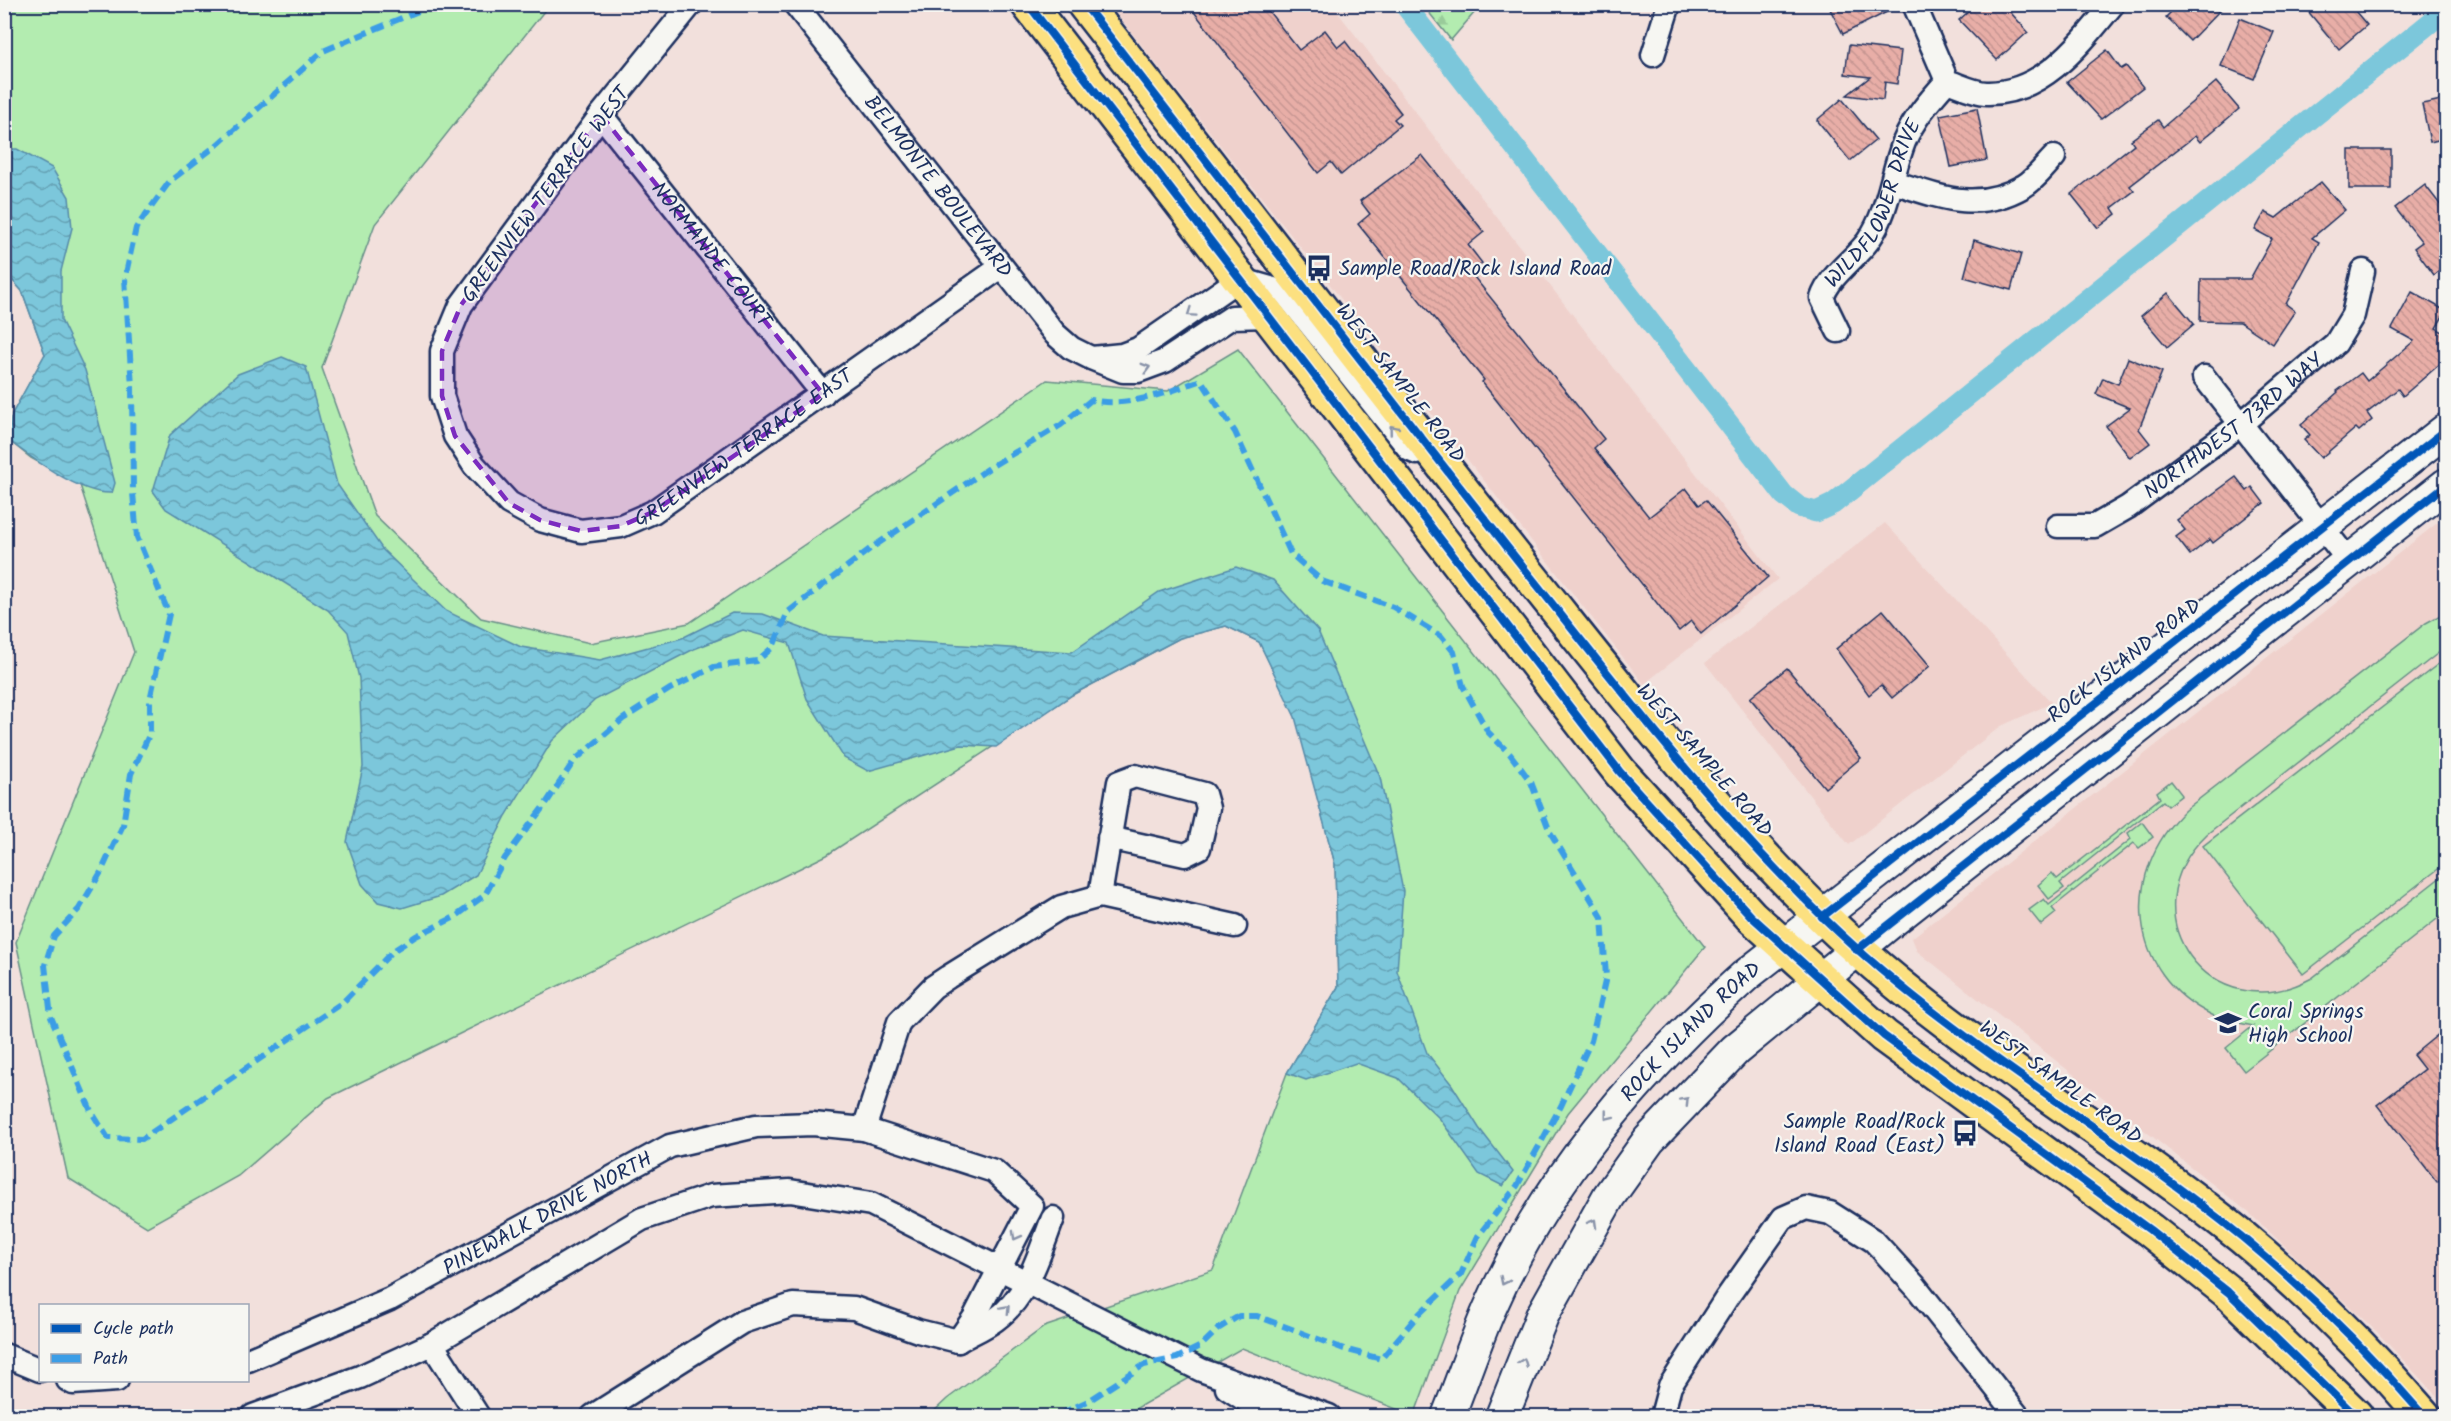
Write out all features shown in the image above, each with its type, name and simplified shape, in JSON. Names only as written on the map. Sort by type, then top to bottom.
[{"type":"main road","points":[[1028,4],[1620,772],[1751,916],[1884,1036],[2150,1230],[2228,1292],[2356,1416]]},
{"type":"main road","name":"WEST SAMPLE ROAD","points":[[1084,4],[1439,462],[1635,708],[1714,802],[1822,917],[1857,950],[1928,1006],[2241,1237],[2310,1297],[2424,1416]]},
{"type":"main road","points":[[1071,59],[1118,86],[1235,238],[1275,249]]},
{"type":"main road","name":"ROCK ISLAND ROAD","points":[[1448,1416],[1490,1309],[1516,1256],[1592,1136],[1660,1056],[1737,983],[2445,433]]},
{"type":"main road","name":"ROCK ISLAND ROAD","points":[[1502,1416],[1542,1316],[1609,1196],[1650,1140],[1735,1050],[1820,979],[2446,485]]},
{"type":"street","name":"GREENVIEW TERRACE WEST","points":[[474,465],[455,436],[442,396],[442,351],[460,306],[601,115],[691,4]]},
{"type":"street","name":"BELMONTE BOULEVARD","points":[[795,4],[1001,267],[1055,334],[1071,348],[1123,371],[1138,371],[1165,361],[1232,317],[1269,316]]},
{"type":"street","points":[[1653,55],[1669,4]]},
{"type":"street","points":[[1914,4],[1947,81],[1986,93],[2021,87],[2053,69],[2080,44],[2113,4]]},
{"type":"street","name":"WILDFLOWER DRIVE","points":[[1838,331],[1822,298],[1827,285],[1867,242],[1880,221],[1904,142],[1921,110],[1947,81]]},
{"type":"street","name":"NORMANDE COURT","points":[[601,115],[823,394]]},
{"type":"street","points":[[1893,182],[1956,202],[1994,199],[2025,186],[2054,157]]},
{"type":"street","name":"GREENVIEW TERRACE EAST","points":[[474,465],[509,503],[540,520],[581,531],[621,526],[653,512],[1001,267]]},
{"type":"street","name":"NORTHWEST 73RD WAY","points":[[2058,526],[2095,526],[2128,507],[2241,424],[2336,343],[2353,315],[2363,271]]},
{"type":"street","points":[[1091,358],[1122,355],[1138,349],[1239,279],[1284,292],[1410,450],[1439,462]]},
{"type":"street","points":[[2205,378],[2349,560]]},
{"type":"street","points":[[1100,896],[1109,838],[1119,782],[1134,776],[1204,794],[1208,808],[1198,849],[1185,855],[1109,838]]},
{"type":"street","points":[[864,1129],[899,1022],[933,987],[1061,907],[1100,896],[1234,926]]},
{"type":"street","name":"PINEWALK DRIVE NORTH","points":[[249,1360],[390,1299],[670,1146],[756,1126],[813,1124],[864,1129],[994,1171],[1032,1206],[974,1318],[958,1341]]},
{"type":"street","points":[[253,1416],[360,1377],[432,1344],[642,1219],[711,1196],[790,1191],[871,1203],[1201,1370],[1270,1416]]},
{"type":"street","points":[[1662,1416],[1670,1386],[1726,1299],[1783,1218],[1806,1208],[1830,1213],[1874,1240],[1916,1287],[2018,1416]]},
{"type":"street","points":[[593,1416],[742,1322],[793,1305],[854,1308],[918,1331],[958,1341],[997,1319],[1028,1281],[1053,1218]]},
{"type":"street","points":[[432,1344],[478,1416]]},
{"type":"street","points":[[4,1355],[39,1370]]},
{"type":"street","points":[[1201,1370],[1329,1416]]},
{"type":"street","points":[[71,1382],[88,1382]]},
{"type":"highlighted area","points":[[601,115],[823,394],[653,512],[621,526],[581,531],[540,520],[509,503],[455,436],[442,396],[442,351],[461,305]]},
{"type":"shaded area","points":[[1110,5],[1332,5],[1778,579],[1644,684]]},
{"type":"shaded area","name":"Coral Springs High School","points":[[2446,516],[2446,1406],[2377,1332],[2248,1212],[1917,951],[1912,938]]},
{"type":"shaded area","points":[[1885,523],[2052,703],[2001,726],[1849,845],[1705,663]]},
{"type":"green space","points":[[5,5],[549,5],[375,224],[322,368],[375,516],[481,618],[590,643],[689,623],[1047,380],[1168,391],[1238,349],[1705,947],[1568,1113],[1460,1291],[1414,1416],[1242,1348],[1123,1416],[929,1416],[947,1399],[1044,1327],[1213,1270],[1287,1073],[1338,987],[1335,864],[1296,717],[1259,642],[1226,626],[1180,638],[1072,695],[827,855],[328,1098],[238,1176],[147,1227],[68,1178],[16,942],[134,652],[80,485],[31,458],[8,440],[12,414],[45,354],[22,291],[5,272]]},
{"type":"green space","points":[[1423,5],[1481,5],[1451,40]]},
{"type":"green space","points":[[2446,612],[2446,647],[2207,834],[2183,865],[2174,898],[2177,929],[2190,956],[2212,977],[2241,990],[2275,991],[2312,978],[2446,873],[2446,912],[2244,1071],[2226,1048],[2253,1026],[2212,1015],[2184,997],[2163,975],[2149,949],[2142,921],[2143,892],[2150,863],[2164,835],[2185,810],[2426,623]]},
{"type":"green space","points":[[2446,658],[2446,863],[2303,974],[2203,846]]},
{"type":"green space","points":[[2171,781],[2182,795],[2168,806],[2163,801],[2060,883],[2064,888],[2049,899],[2038,885],[2052,873],[2057,879],[2160,798],[2157,792]]},
{"type":"green space","points":[[2142,822],[2153,837],[2139,848],[2134,843],[2052,908],[2056,913],[2041,925],[2029,910],[2044,899],[2049,905],[2131,839],[2128,833]]},
{"type":"water","points":[[5,149],[17,149],[52,168],[69,197],[72,228],[61,271],[61,320],[85,370],[115,483],[112,493],[100,492],[72,482],[44,466],[8,440],[12,414],[45,354],[22,291],[5,272]]},
{"type":"water","points":[[282,357],[306,367],[337,484],[383,550],[446,611],[521,647],[600,660],[682,638],[732,613],[763,614],[823,636],[1072,652],[1159,592],[1236,567],[1273,580],[1318,631],[1380,777],[1403,891],[1397,971],[1427,1053],[1513,1172],[1503,1186],[1479,1174],[1440,1119],[1398,1078],[1356,1063],[1306,1080],[1287,1073],[1338,987],[1335,864],[1295,717],[1259,642],[1226,626],[1180,638],[1072,695],[996,747],[961,745],[868,771],[844,758],[807,699],[789,643],[743,630],[694,649],[595,700],[552,741],[506,816],[476,875],[441,896],[402,908],[378,902],[362,884],[347,842],[363,767],[359,678],[348,632],[328,610],[166,509],[153,491],[170,435],[238,374]]},
{"type":"building","points":[[1188,4],[1263,4],[1299,50],[1325,30],[1338,47],[1345,41],[1401,113],[1394,119],[1400,125],[1341,175],[1331,162],[1318,173]]},
{"type":"building","points":[[1839,4],[1901,5],[1843,34],[1830,9]]},
{"type":"building","points":[[1977,4],[2003,4],[2028,32],[1997,60],[1959,20]]},
{"type":"building","points":[[2163,4],[2226,4],[2190,41],[2166,17],[2171,12]]},
{"type":"building","points":[[2302,4],[2349,4],[2367,25],[2339,49]]},
{"type":"building","points":[[2240,18],[2274,32],[2254,79],[2221,66]]},
{"type":"building","points":[[1849,45],[1901,51],[1897,84],[1885,82],[1883,100],[1847,95],[1870,77],[1845,74]]},
{"type":"building","points":[[2107,50],[2121,69],[2126,66],[2143,87],[2101,119],[2067,82]]},
{"type":"building","points":[[2216,82],[2239,109],[2200,142],[2195,136],[2130,186],[2134,191],[2112,208],[2116,214],[2098,228],[2071,194],[2134,144],[2131,140],[2158,120],[2163,127]]},
{"type":"building","points":[[1842,99],[1876,140],[1850,161],[1817,120]]},
{"type":"building","points":[[2446,99],[2446,138],[2430,142],[2422,104]]},
{"type":"building","points":[[1977,108],[1987,160],[1951,167],[1940,115]]},
{"type":"building","points":[[2349,150],[2391,150],[2391,189],[2349,189]]},
{"type":"building","points":[[1422,155],[1484,232],[1468,245],[1482,263],[1470,272],[1604,439],[1594,448],[1649,517],[1686,488],[1699,505],[1706,500],[1768,577],[1701,634],[1691,621],[1679,631],[1482,382],[1484,380],[1358,224],[1370,214],[1360,201]]},
{"type":"building","points":[[2321,182],[2345,210],[2312,238],[2319,242],[2286,304],[2295,311],[2273,344],[2240,322],[2200,321],[2201,279],[2250,279],[2272,239],[2255,230],[2265,212],[2276,218]]},
{"type":"building","points":[[2425,185],[2446,212],[2446,266],[2434,275],[2414,248],[2422,242],[2395,208]]},
{"type":"building","points":[[1974,240],[2021,254],[2011,290],[1964,277]]},
{"type":"building","points":[[2412,292],[2446,311],[2436,328],[2446,334],[2446,353],[2441,363],[2403,396],[2398,389],[2367,413],[2372,420],[2359,431],[2356,428],[2321,458],[2304,440],[2310,435],[2301,425],[2337,391],[2361,373],[2367,381],[2414,341],[2392,329]]},
{"type":"building","points":[[2168,293],[2194,324],[2167,347],[2141,316]]},
{"type":"building","points":[[2128,358],[2162,372],[2139,429],[2150,443],[2130,458],[2106,426],[2130,408],[2096,394],[2103,378],[2118,384]]},
{"type":"building","points":[[2236,477],[2247,491],[2252,487],[2264,503],[2213,543],[2210,539],[2190,555],[2176,537],[2185,530],[2177,520]]},
{"type":"building","points":[[1883,610],[1930,666],[1892,698],[1881,685],[1869,695],[1836,649]]},
{"type":"building","points":[[1787,668],[1861,758],[1825,788],[1750,698]]},
{"type":"building","points":[[2446,1028],[2446,1174],[2437,1182],[2377,1105],[2424,1069],[2413,1055]]},
{"type":"waterway","points":[[1404,4],[1784,495],[1799,507],[1816,512],[1833,504],[2446,10]]},
{"type":"marked path","points":[[435,4],[323,51],[217,145],[170,181],[136,228],[125,278],[132,387],[133,493],[137,537],[169,614],[150,700],[150,733],[131,774],[123,825],[101,872],[79,909],[54,936],[45,965],[51,1017],[91,1111],[108,1138],[142,1139],[343,1002],[393,951],[416,936],[455,917],[485,895],[505,858],[574,761],[623,719],[670,689],[714,667],[757,661],[773,647],[788,612],[870,549],[992,466],[1061,425],[1091,400],[1133,401],[1201,380],[1235,432],[1291,554],[1322,581],[1393,607],[1441,636],[1454,652],[1463,686],[1488,732],[1510,754],[1531,782],[1550,832],[1602,917],[1606,977],[1591,1041],[1561,1106],[1517,1186],[1478,1236],[1461,1274],[1417,1316],[1381,1359],[1344,1349],[1257,1316],[1239,1316],[1218,1329],[1201,1346],[1177,1358],[1144,1365],[1090,1400],[1056,1416]]},
{"type":"cycle path","points":[[1028,4],[1620,772],[1751,916],[1884,1036],[2150,1230],[2228,1292],[2356,1416]]},
{"type":"cycle path","points":[[1084,4],[1598,661],[1708,795],[1786,880],[1875,965],[1925,1006],[2191,1197],[2242,1237],[2337,1323],[2424,1416]]},
{"type":"cycle path","points":[[1822,917],[2446,430]]},
{"type":"cycle path","points":[[1857,950],[2446,485]]},
{"type":"place","name":"Sample Road/Rock Island Road","points":[[1319,268]]},
{"type":"place","name":"Coral Springs High School","points":[[2228,1023]]},
{"type":"place","name":"Sample Road/Rock Island Road (East)","points":[[1965,1133]]}]
